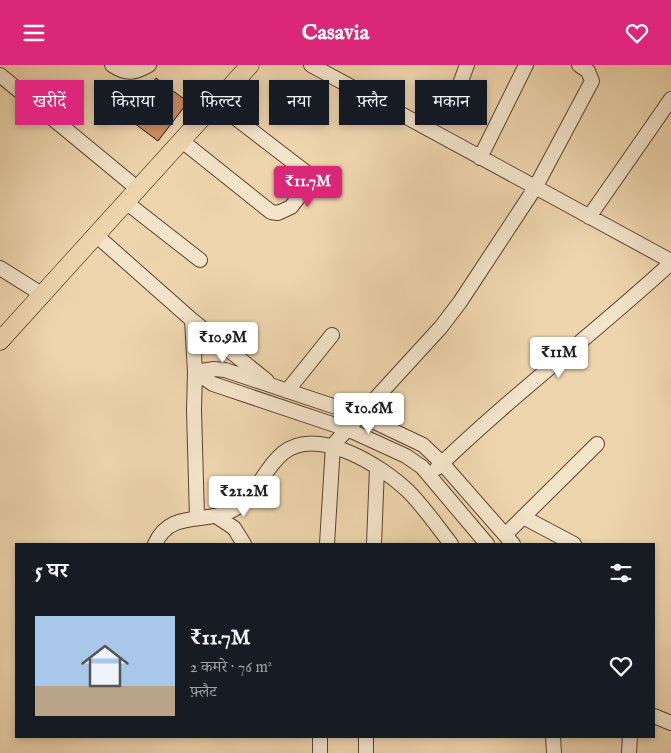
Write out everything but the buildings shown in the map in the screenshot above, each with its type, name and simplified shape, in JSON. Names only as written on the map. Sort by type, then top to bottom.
[{"type":"main road","points":[[237,80],[250,65]]},
{"type":"main road","points":[[0,341],[196,125]]},
{"type":"street","points":[[112,65],[122,71],[132,73],[149,65]]},
{"type":"street","points":[[311,65],[671,262],[605,323],[554,364],[429,476]]},
{"type":"street","points":[[461,80],[467,65]]},
{"type":"street","points":[[480,158],[526,65]]},
{"type":"street","points":[[326,543],[333,445],[441,327],[535,188],[592,81],[588,71],[579,65]]},
{"type":"street","points":[[0,75],[138,189]]},
{"type":"street","points":[[589,217],[671,99]]},
{"type":"street","points":[[182,141],[271,212],[278,213],[291,207],[308,185],[307,173],[245,125]]},
{"type":"street","points":[[127,203],[200,260]]},
{"type":"street","points":[[97,235],[192,320],[273,386]]},
{"type":"street","points":[[0,268],[43,295]]},
{"type":"street","points":[[192,320],[195,372],[194,410],[197,518]]},
{"type":"street","points":[[287,391],[332,335]]},
{"type":"street","points":[[195,372],[214,369],[225,370],[360,415],[423,445],[442,463],[509,539],[523,517],[597,444]]},
{"type":"street","points":[[195,372],[206,380],[228,389],[347,429],[406,456],[422,467],[486,543]]},
{"type":"street","points":[[155,543],[159,534],[167,526],[197,518],[216,516],[238,507],[281,454],[289,448],[309,443],[333,445],[377,468],[409,492],[450,543]]},
{"type":"street","points":[[374,543],[377,468]]},
{"type":"street","points":[[216,516],[234,528],[243,543]]},
{"type":"street","points":[[523,517],[572,543]]},
{"type":"street","points":[[655,716],[671,723]]},
{"type":"street","points":[[320,738],[320,753]]},
{"type":"street","points":[[366,738],[366,753]]},
{"type":"street","points":[[554,738],[554,753]]},
{"type":"street","points":[[629,753],[630,738]]}]
